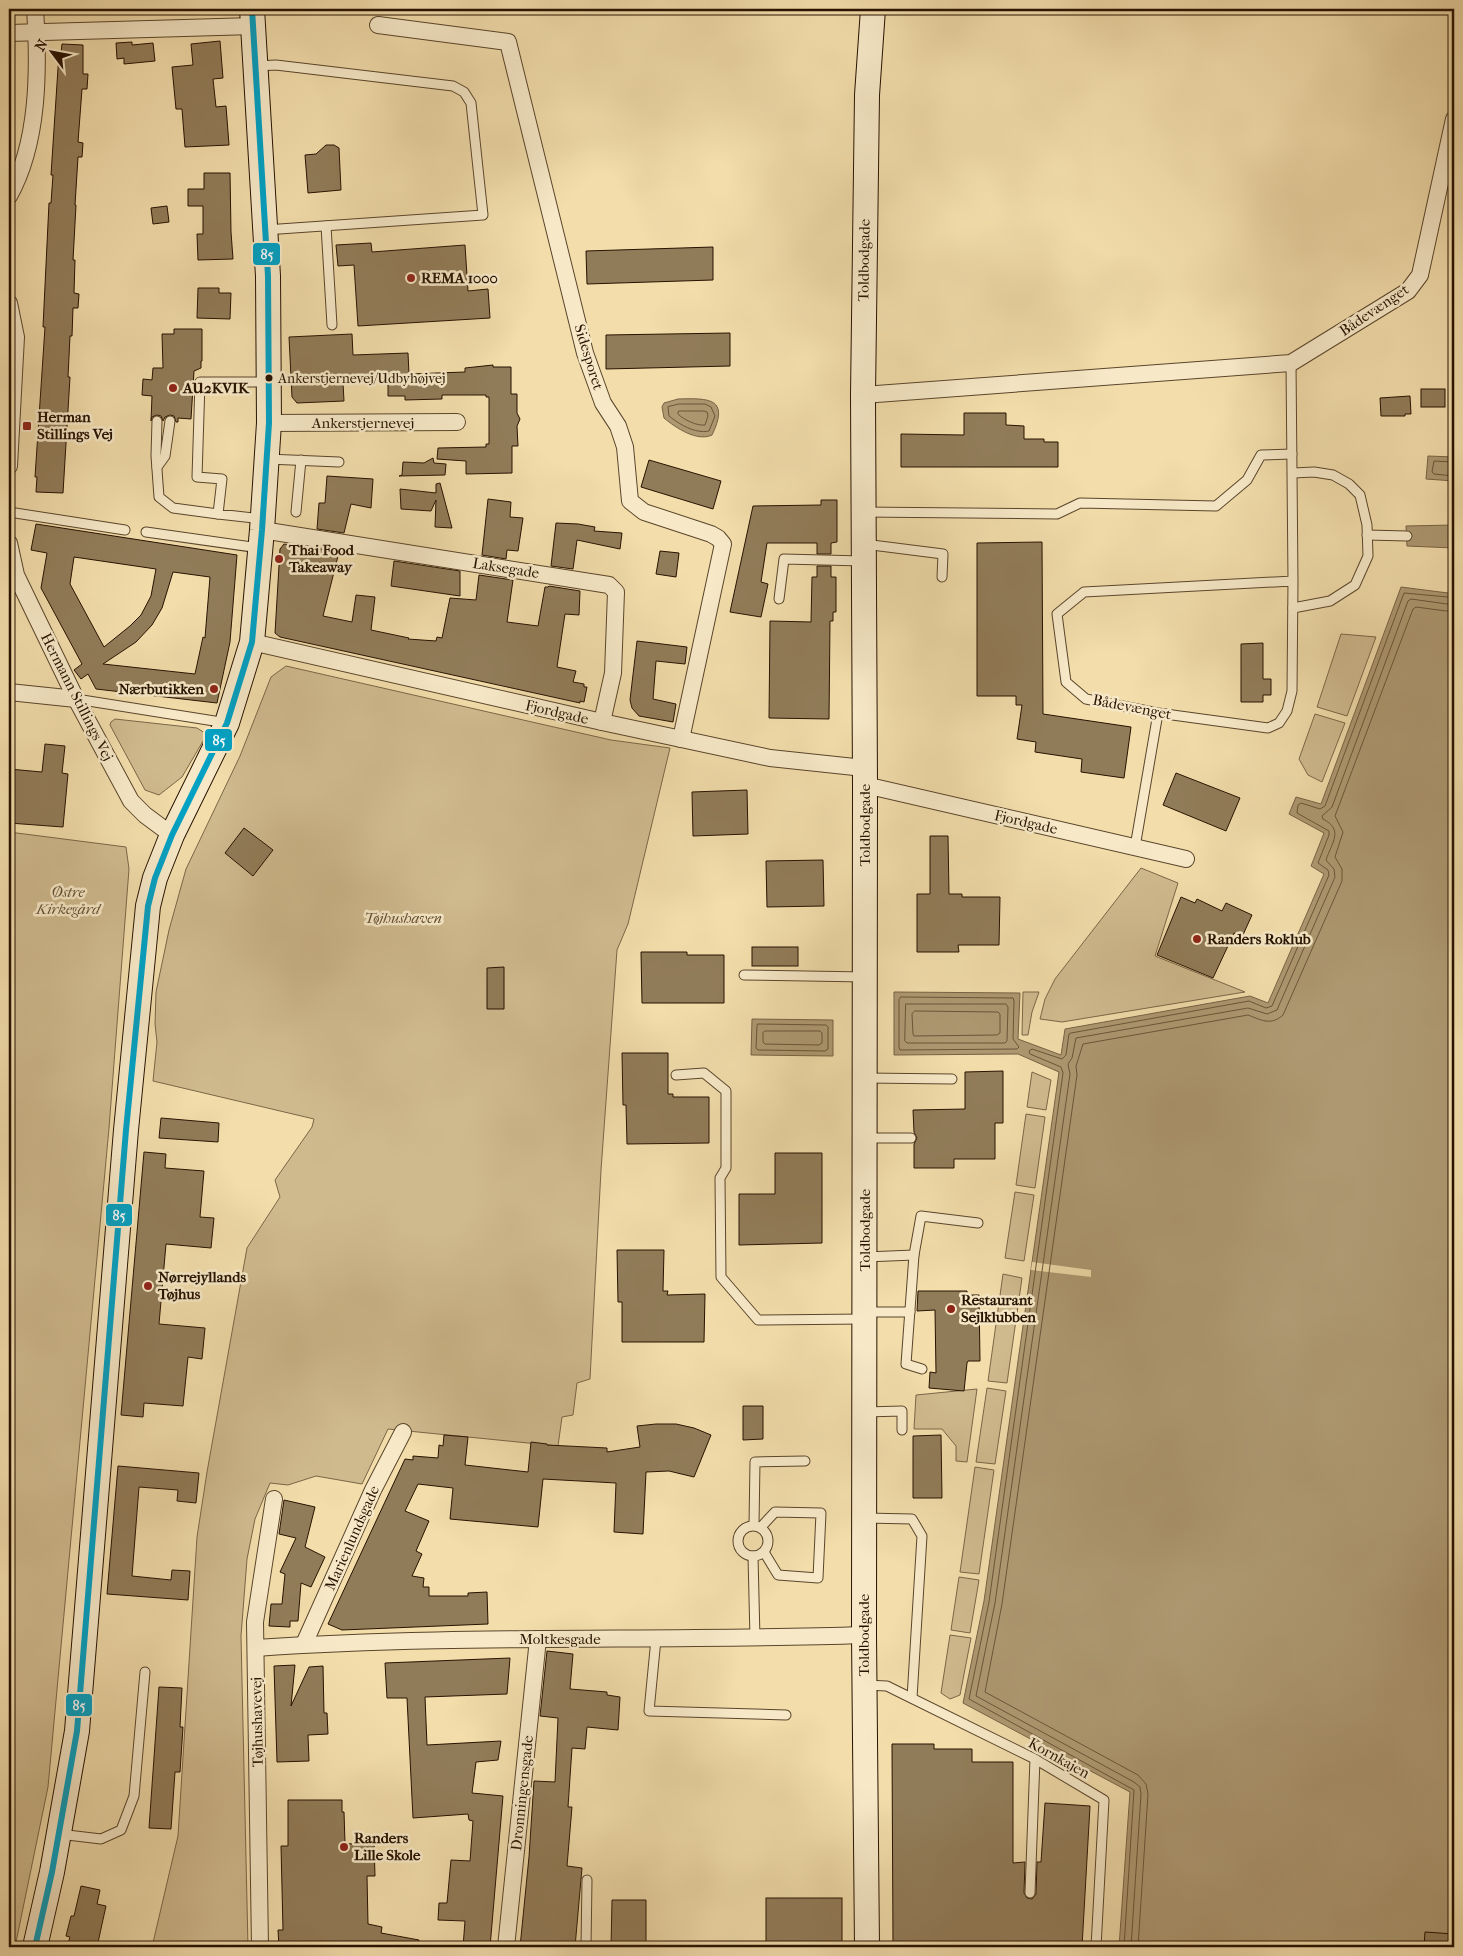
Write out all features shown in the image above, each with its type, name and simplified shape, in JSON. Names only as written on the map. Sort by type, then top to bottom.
[{"type":"street","points":[[9,196],[25,162],[34,108],[35,9]]},
{"type":"street","name":"Toldbodgade","points":[[867,1947],[864,1635],[865,777],[863,395],[866,95],[873,9]]},
{"type":"street","points":[[9,32],[253,18],[268,276],[268,423],[262,532],[252,642],[227,723],[172,835],[155,878],[148,906],[126,1130],[77,1731],[59,1834],[35,1947]]},
{"type":"street","name":"Sidesporet","points":[[378,25],[508,42],[585,353],[604,403],[618,426],[625,447],[630,501],[644,512],[711,534],[723,544],[681,739]]},
{"type":"street","name":"Bådevænget","points":[[863,395],[1292,363],[1408,291],[1420,275],[1454,119]]},
{"type":"street","points":[[9,303],[16,337],[9,466]]},
{"type":"street","name":"Ankerstjernevej","points":[[268,423],[457,422]]},
{"type":"street","name":"Laksegade","points":[[262,532],[609,585],[616,592],[613,673],[602,722]]},
{"type":"street","name":"Hermann Stillings Vej","points":[[9,543],[16,575],[76,699],[131,801],[145,815],[172,835]]},
{"type":"street","name":"Fjordgade","points":[[252,642],[602,722],[865,777],[1186,859]]},
{"type":"street","points":[[9,692],[76,699]]},
{"type":"street","name":"Marienlundsgade","points":[[304,1644],[373,1490],[403,1432]]},
{"type":"street","name":"Tøjhushavevej","points":[[260,1947],[255,1622],[274,1499]]},
{"type":"street","name":"Moltkesgade","points":[[256,1648],[304,1644],[538,1639],[755,1639],[864,1635]]},
{"type":"street","name":"Dronningensgade","points":[[506,1947],[538,1639]]},
{"type":"lane","points":[[256,66],[276,65],[454,86],[464,92],[471,104],[483,215],[265,230]]},
{"type":"lane","points":[[326,226],[332,325]]},
{"type":"lane","name":"Bådevænget","points":[[1292,363],[1294,581],[1292,691],[1287,711],[1279,723],[1268,728],[1158,713],[1086,699],[1066,682],[1057,614],[1084,592],[1294,581]]},
{"type":"lane","points":[[218,514],[222,479],[196,477],[200,382],[268,382]]},
{"type":"lane","points":[[157,421],[158,497],[173,508],[218,514],[262,532]]},
{"type":"lane","points":[[157,467],[165,456],[170,422]]},
{"type":"lane","points":[[863,512],[1058,514],[1080,503],[1216,506],[1247,480],[1261,455],[1292,454]]},
{"type":"lane","points":[[266,459],[339,462]]},
{"type":"lane","points":[[296,512],[301,460]]},
{"type":"lane","points":[[1292,473],[1314,472],[1333,475],[1349,484],[1360,495],[1368,535],[1368,556],[1355,586],[1330,601],[1293,608]]},
{"type":"lane","points":[[9,512],[125,530]]},
{"type":"lane","points":[[146,532],[262,532]]},
{"type":"lane","points":[[1368,535],[1407,536]]},
{"type":"lane","points":[[778,599],[784,559],[863,553],[943,554],[942,577]]},
{"type":"lane","points":[[76,699],[227,723]]},
{"type":"lane","points":[[1134,847],[1158,713]]},
{"type":"lane","points":[[744,974],[865,977]]},
{"type":"lane","points":[[676,1074],[704,1073],[726,1091],[726,1168],[720,1178],[721,1277],[758,1320],[865,1316],[910,1312]]},
{"type":"lane","points":[[865,1078],[952,1079]]},
{"type":"lane","points":[[865,1138],[911,1138]]},
{"type":"lane","points":[[922,1369],[906,1364],[914,1255],[922,1216],[978,1223]]},
{"type":"lane","points":[[865,1257],[914,1255]]},
{"type":"lane","points":[[864,1412],[902,1411],[902,1430]]},
{"type":"lane","points":[[764,1552],[778,1575],[818,1578],[821,1513],[775,1512],[758,1526],[741,1531],[738,1544],[744,1553],[753,1556],[764,1552],[768,1543],[767,1534],[758,1526],[755,1462],[805,1461]]},
{"type":"lane","points":[[864,1518],[912,1519],[922,1536],[912,1698]]},
{"type":"lane","points":[[753,1556],[755,1639]]},
{"type":"lane","points":[[656,1639],[649,1711],[786,1716]]},
{"type":"lane","points":[[59,1834],[101,1839],[121,1830],[134,1796],[145,1672]]},
{"type":"lane","name":"Kornkajen","points":[[865,1685],[887,1686],[912,1698],[1035,1760],[1104,1800],[1096,1947]]},
{"type":"lane","points":[[1030,1893],[1035,1760]]},
{"type":"lane","points":[[586,1947],[587,1880]]},
{"type":"green space","points":[[1341,634],[1376,637],[1347,716],[1317,707]]},
{"type":"green space","name":"Tøjhushaven","points":[[286,666],[611,740],[670,748],[628,924],[617,950],[601,1170],[590,1379],[577,1383],[573,1415],[562,1417],[558,1446],[388,1429],[362,1484],[316,1476],[288,1485],[270,1483],[255,1519],[247,1559],[241,1636],[248,1947],[152,1947],[178,1836],[197,1537],[247,1248],[280,1197],[275,1180],[312,1127],[314,1119],[153,1081],[157,1042],[155,1024],[156,992],[169,930],[186,869],[240,756],[271,677]]},
{"type":"green space","points":[[1315,714],[1345,723],[1322,782],[1308,775],[1299,759]]},
{"type":"green space","points":[[115,719],[197,728],[205,733],[206,736],[182,777],[159,795],[145,790],[110,725]]},
{"type":"green space","name":"Østre Kirkegård","points":[[9,832],[126,847],[129,869],[109,1128],[48,1787],[15,1947],[9,1947]]},
{"type":"green space","points":[[1141,868],[1178,883],[1155,956],[1245,992],[1062,1022],[1040,1019],[1045,999],[1055,979]]},
{"type":"green space","points":[[1023,992],[1039,992],[1032,1012],[1028,1035],[1022,1035]]},
{"type":"green space","points":[[1032,1072],[1051,1080],[1046,1110],[1027,1107]]},
{"type":"green space","points":[[1026,1114],[1045,1117],[1035,1188],[1016,1185]]},
{"type":"green space","points":[[1015,1192],[1034,1195],[1024,1261],[1005,1258]]},
{"type":"green space","points":[[1003,1274],[1022,1278],[1007,1383],[988,1381]]},
{"type":"green space","points":[[987,1388],[1006,1391],[995,1464],[976,1462]]},
{"type":"green space","points":[[977,1389],[967,1462],[956,1461],[956,1446],[942,1429],[914,1429],[916,1395]]},
{"type":"green space","points":[[975,1467],[994,1470],[979,1574],[960,1572]]},
{"type":"green space","points":[[959,1577],[979,1580],[970,1633],[951,1630]]},
{"type":"green space","points":[[950,1635],[971,1638],[960,1695],[950,1699],[941,1693]]},
{"type":"water","points":[[678,399],[707,400],[717,407],[719,414],[712,435],[700,437],[687,433],[664,418],[662,407],[664,403]]},
{"type":"water","points":[[1428,456],[1454,457],[1454,481],[1426,479]]},
{"type":"water","points":[[1454,525],[1454,548],[1407,546],[1406,526]]},
{"type":"water","points":[[1454,582],[1454,1947],[1119,1947],[1130,1792],[963,1703],[984,1601],[1059,1072],[1018,1054],[894,1055],[894,992],[1020,993],[1018,1039],[1061,1055],[1065,1029],[1250,996],[1268,1003],[1324,874],[1311,866],[1324,833],[1289,814],[1296,797],[1321,804],[1401,587],[1448,593]]},
{"type":"water","points":[[752,1019],[833,1020],[833,1056],[751,1055]]},
{"type":"pier","points":[[1032,1262],[1091,1270],[1091,1277],[1031,1270]]},
{"type":"building","points":[[220,41],[223,78],[213,79],[216,107],[226,106],[229,145],[185,147],[182,109],[176,109],[172,67],[193,65],[191,44]]},
{"type":"building","points":[[132,42],[132,45],[153,43],[155,61],[124,64],[124,58],[117,59],[116,43]]},
{"type":"building","points":[[62,44],[83,45],[83,74],[88,74],[87,89],[82,89],[78,142],[83,143],[82,157],[78,157],[73,260],[75,260],[74,293],[79,294],[78,308],[73,308],[72,336],[70,336],[68,377],[70,377],[63,493],[36,492],[37,477],[35,477],[45,327],[43,327],[49,203],[51,203],[53,175],[51,175],[59,53],[61,53]]},
{"type":"building","points":[[326,145],[334,145],[339,148],[341,190],[308,193],[305,155],[316,154]]},
{"type":"building","points":[[204,173],[230,173],[233,259],[198,260],[197,234],[203,234],[203,206],[188,206],[188,189],[204,189]]},
{"type":"building","points":[[167,206],[169,222],[153,224],[151,208]]},
{"type":"building","name":"REMA 1000","points":[[371,243],[372,252],[465,245],[468,291],[488,289],[490,318],[358,326],[354,265],[338,266],[336,245]]},
{"type":"building","points":[[713,247],[713,280],[587,284],[586,251]]},
{"type":"building","points":[[198,288],[219,288],[219,293],[231,293],[230,319],[197,318]]},
{"type":"building","points":[[174,329],[202,329],[202,361],[201,368],[194,371],[191,419],[178,418],[178,422],[176,422],[174,416],[170,415],[165,417],[163,421],[161,416],[157,415],[152,417],[151,421],[152,396],[142,395],[143,379],[152,380],[153,368],[163,368],[162,334],[174,334]]},
{"type":"building","points":[[730,333],[730,366],[606,369],[606,335]]},
{"type":"building","points":[[352,334],[353,355],[408,353],[409,374],[465,372],[465,368],[493,365],[493,367],[511,367],[511,394],[517,394],[517,413],[520,419],[517,426],[518,446],[512,446],[512,473],[466,474],[466,461],[437,459],[438,448],[486,447],[486,444],[489,444],[489,397],[486,397],[486,395],[442,395],[442,399],[405,400],[405,396],[388,396],[388,381],[343,383],[344,401],[297,403],[292,397],[289,337]]},
{"type":"building","points":[[1421,389],[1445,389],[1445,407],[1421,407]]},
{"type":"building","points":[[1410,396],[1411,414],[1405,414],[1405,416],[1381,416],[1380,398]]},
{"type":"building","points":[[964,413],[1006,413],[1006,425],[1024,426],[1024,439],[1044,439],[1044,442],[1058,442],[1058,467],[901,467],[901,434],[964,435]]},
{"type":"building","points":[[433,458],[434,463],[446,464],[445,475],[399,476],[402,475],[403,462],[424,463]]},
{"type":"building","points":[[649,460],[721,481],[713,509],[641,487]]},
{"type":"building","points":[[327,476],[373,479],[371,508],[351,504],[344,533],[317,529],[319,503],[325,503]]},
{"type":"building","points":[[440,483],[452,528],[435,527],[436,500],[431,511],[401,509],[400,489],[436,493],[436,484]]},
{"type":"building","points":[[488,499],[511,502],[510,517],[523,518],[518,551],[507,550],[506,559],[482,555]]},
{"type":"building","points":[[821,500],[837,500],[837,542],[831,543],[831,554],[817,554],[817,543],[767,543],[761,582],[768,584],[761,617],[730,612],[753,506],[821,505]]},
{"type":"building","points":[[556,523],[578,524],[595,527],[594,531],[622,533],[620,549],[577,540],[573,569],[551,566]]},
{"type":"building","points":[[36,524],[237,555],[230,642],[217,703],[96,689],[88,674],[81,679],[74,670],[82,664],[41,588],[47,553],[31,550]],"holes":[[[74,557],[156,569],[151,596],[141,615],[104,647],[70,584]],[[173,572],[210,577],[205,638],[203,637],[195,674],[103,664],[136,642],[152,625],[162,608]]]},
{"type":"building","points":[[1042,542],[1043,714],[1131,727],[1124,778],[1081,772],[1082,759],[1035,752],[1036,742],[1017,739],[1022,705],[1016,705],[1016,696],[977,696],[977,543]]},
{"type":"building","points":[[284,544],[339,552],[323,616],[352,622],[356,595],[375,597],[371,630],[408,639],[436,641],[437,637],[442,638],[450,598],[476,600],[479,575],[513,580],[507,622],[538,626],[545,587],[580,591],[579,615],[565,614],[557,667],[576,671],[573,682],[584,684],[584,687],[587,687],[584,702],[580,701],[580,703],[280,637],[275,633],[280,549]]},
{"type":"building","points":[[660,551],[679,553],[676,577],[656,574]]},
{"type":"building","points":[[394,561],[460,571],[460,596],[391,586]]},
{"type":"building","points":[[817,566],[831,566],[831,577],[836,577],[836,612],[833,612],[833,621],[830,621],[829,719],[769,718],[770,621],[811,622],[812,577],[817,577]]},
{"type":"building","points":[[637,641],[687,647],[685,664],[656,661],[653,699],[676,704],[673,722],[639,716],[632,708],[630,700]]},
{"type":"building","points":[[1263,643],[1263,679],[1271,679],[1271,695],[1263,695],[1263,702],[1241,702],[1241,644]]},
{"type":"building","points":[[45,744],[65,746],[62,773],[68,774],[63,827],[9,823],[9,769],[42,772]]},
{"type":"building","points":[[1176,773],[1240,798],[1226,831],[1163,805]]},
{"type":"building","points":[[747,790],[748,834],[693,836],[692,792]]},
{"type":"building","points":[[244,828],[273,850],[253,876],[225,853]]},
{"type":"building","points":[[930,836],[948,836],[949,894],[962,894],[962,897],[1000,897],[999,945],[958,945],[959,952],[917,952],[917,894],[930,894]]},
{"type":"building","points":[[823,860],[824,906],[767,907],[766,861]]},
{"type":"building","name":"Randers Roklub","points":[[1181,897],[1195,903],[1197,899],[1222,911],[1226,903],[1252,915],[1242,937],[1234,933],[1213,978],[1157,955]]},
{"type":"building","points":[[752,947],[798,947],[798,966],[752,966]]},
{"type":"building","points":[[641,952],[687,952],[687,955],[724,955],[724,1003],[642,1003]]},
{"type":"building","points":[[504,967],[504,1009],[487,1009],[487,968]]},
{"type":"building","points":[[622,1053],[668,1053],[668,1094],[673,1094],[673,1097],[709,1097],[709,1143],[627,1144],[626,1105],[623,1105]]},
{"type":"building","points":[[1003,1071],[1003,1123],[995,1123],[995,1159],[954,1159],[954,1168],[914,1168],[914,1144],[917,1138],[914,1132],[913,1110],[965,1109],[965,1072]]},
{"type":"building","points":[[161,1118],[219,1123],[218,1142],[159,1138]]},
{"type":"building","points":[[144,1152],[166,1154],[165,1168],[204,1171],[200,1217],[214,1218],[211,1248],[166,1244],[159,1324],[205,1328],[202,1359],[188,1357],[183,1406],[144,1403],[143,1417],[121,1415]]},
{"type":"building","points":[[775,1153],[822,1153],[822,1243],[739,1245],[739,1194],[775,1194]]},
{"type":"building","points":[[617,1250],[664,1250],[663,1291],[668,1291],[667,1295],[705,1294],[704,1342],[622,1342],[622,1302],[618,1302]]},
{"type":"building","points":[[918,1291],[967,1291],[967,1295],[979,1295],[980,1361],[968,1361],[964,1391],[929,1388],[930,1372],[936,1373],[935,1310],[917,1311]]},
{"type":"building","points":[[743,1406],[763,1406],[763,1439],[743,1440]]},
{"type":"building","points":[[676,1424],[694,1428],[711,1435],[694,1477],[669,1471],[646,1472],[643,1534],[614,1532],[616,1483],[543,1479],[538,1527],[450,1519],[453,1488],[418,1484],[405,1511],[429,1521],[416,1551],[422,1554],[412,1576],[424,1578],[423,1587],[429,1587],[429,1596],[468,1596],[468,1593],[487,1592],[488,1624],[342,1630],[328,1624],[405,1459],[413,1460],[413,1456],[438,1458],[439,1445],[443,1446],[444,1435],[468,1437],[465,1465],[528,1472],[531,1442],[547,1445],[607,1448],[607,1452],[640,1447],[637,1426]]},
{"type":"building","points":[[941,1435],[942,1498],[913,1498],[913,1436]]},
{"type":"building","points":[[118,1466],[199,1473],[196,1503],[177,1501],[178,1490],[139,1487],[132,1576],[171,1580],[172,1570],[190,1571],[188,1600],[107,1594]]},
{"type":"building","points":[[284,1500],[315,1507],[305,1547],[325,1557],[311,1587],[301,1583],[298,1621],[290,1621],[290,1627],[269,1626],[271,1604],[282,1604],[285,1574],[280,1572],[296,1538],[279,1534]]},
{"type":"building","points":[[547,1651],[573,1654],[570,1689],[607,1692],[607,1695],[620,1697],[618,1730],[587,1727],[585,1749],[572,1748],[568,1807],[572,1807],[567,1866],[582,1868],[575,1947],[520,1947],[534,1781],[555,1782],[558,1718],[540,1716]]},
{"type":"building","points":[[510,1658],[507,1694],[425,1697],[427,1745],[501,1741],[498,1760],[476,1762],[472,1793],[503,1796],[490,1947],[463,1947],[465,1921],[438,1920],[439,1903],[447,1903],[451,1860],[470,1861],[473,1821],[469,1820],[468,1814],[413,1818],[407,1698],[387,1698],[385,1663]]},
{"type":"building","points":[[295,1665],[291,1706],[309,1667],[323,1666],[324,1713],[327,1713],[328,1734],[308,1735],[309,1761],[277,1762],[274,1666]]},
{"type":"building","points":[[159,1687],[182,1688],[180,1727],[183,1727],[180,1772],[175,1772],[171,1829],[149,1828]]},
{"type":"building","points":[[892,1744],[934,1744],[934,1749],[972,1749],[972,1762],[1013,1762],[1013,1863],[1025,1862],[1024,1893],[1027,1898],[1032,1899],[1036,1894],[1037,1862],[1041,1862],[1045,1803],[1090,1806],[1082,1947],[893,1947]]},
{"type":"building","points":[[288,1800],[342,1800],[345,1844],[374,1843],[375,1876],[367,1876],[368,1924],[382,1927],[381,1933],[419,1940],[418,1947],[279,1947],[278,1930],[283,1930],[281,1846],[288,1846]]},
{"type":"building","points":[[81,1886],[100,1890],[97,1904],[106,1906],[97,1947],[67,1947],[70,1937],[66,1936],[71,1916],[74,1916]]},
{"type":"building","points":[[766,1898],[842,1898],[842,1947],[766,1947]]},
{"type":"building","points":[[612,1900],[646,1900],[646,1947],[611,1947]]},
{"type":"building","points":[[1425,1932],[1454,1934],[1454,1947],[1424,1947]]},
{"type":"transit line","name":"85","points":[[35,1947],[52,1872],[77,1731],[126,1130],[148,906],[155,878],[172,835],[227,723],[252,642],[269,423],[268,276],[252,9]]},
{"type":"place","name":"REMA 1000","points":[[411,278]]},
{"type":"place","name":"Ankerstjernevej/Udbyhøjvej","points":[[269,378]]},
{"type":"place","name":"AU2KVIK","points":[[173,388]]},
{"type":"place","name":"Herman Stillings Vej","points":[[27,426]]},
{"type":"place","name":"Thai Food Takeaway","points":[[279,559]]},
{"type":"place","name":"Nærbutikken","points":[[214,689]]},
{"type":"place","name":"Randers Roklub","points":[[1197,939]]},
{"type":"place","name":"Nørrejyllands Tøjhus","points":[[148,1286]]},
{"type":"place","name":"Restaurant Sejlklubben","points":[[951,1309]]},
{"type":"place","name":"Randers Lille Skole","points":[[344,1847]]}]
